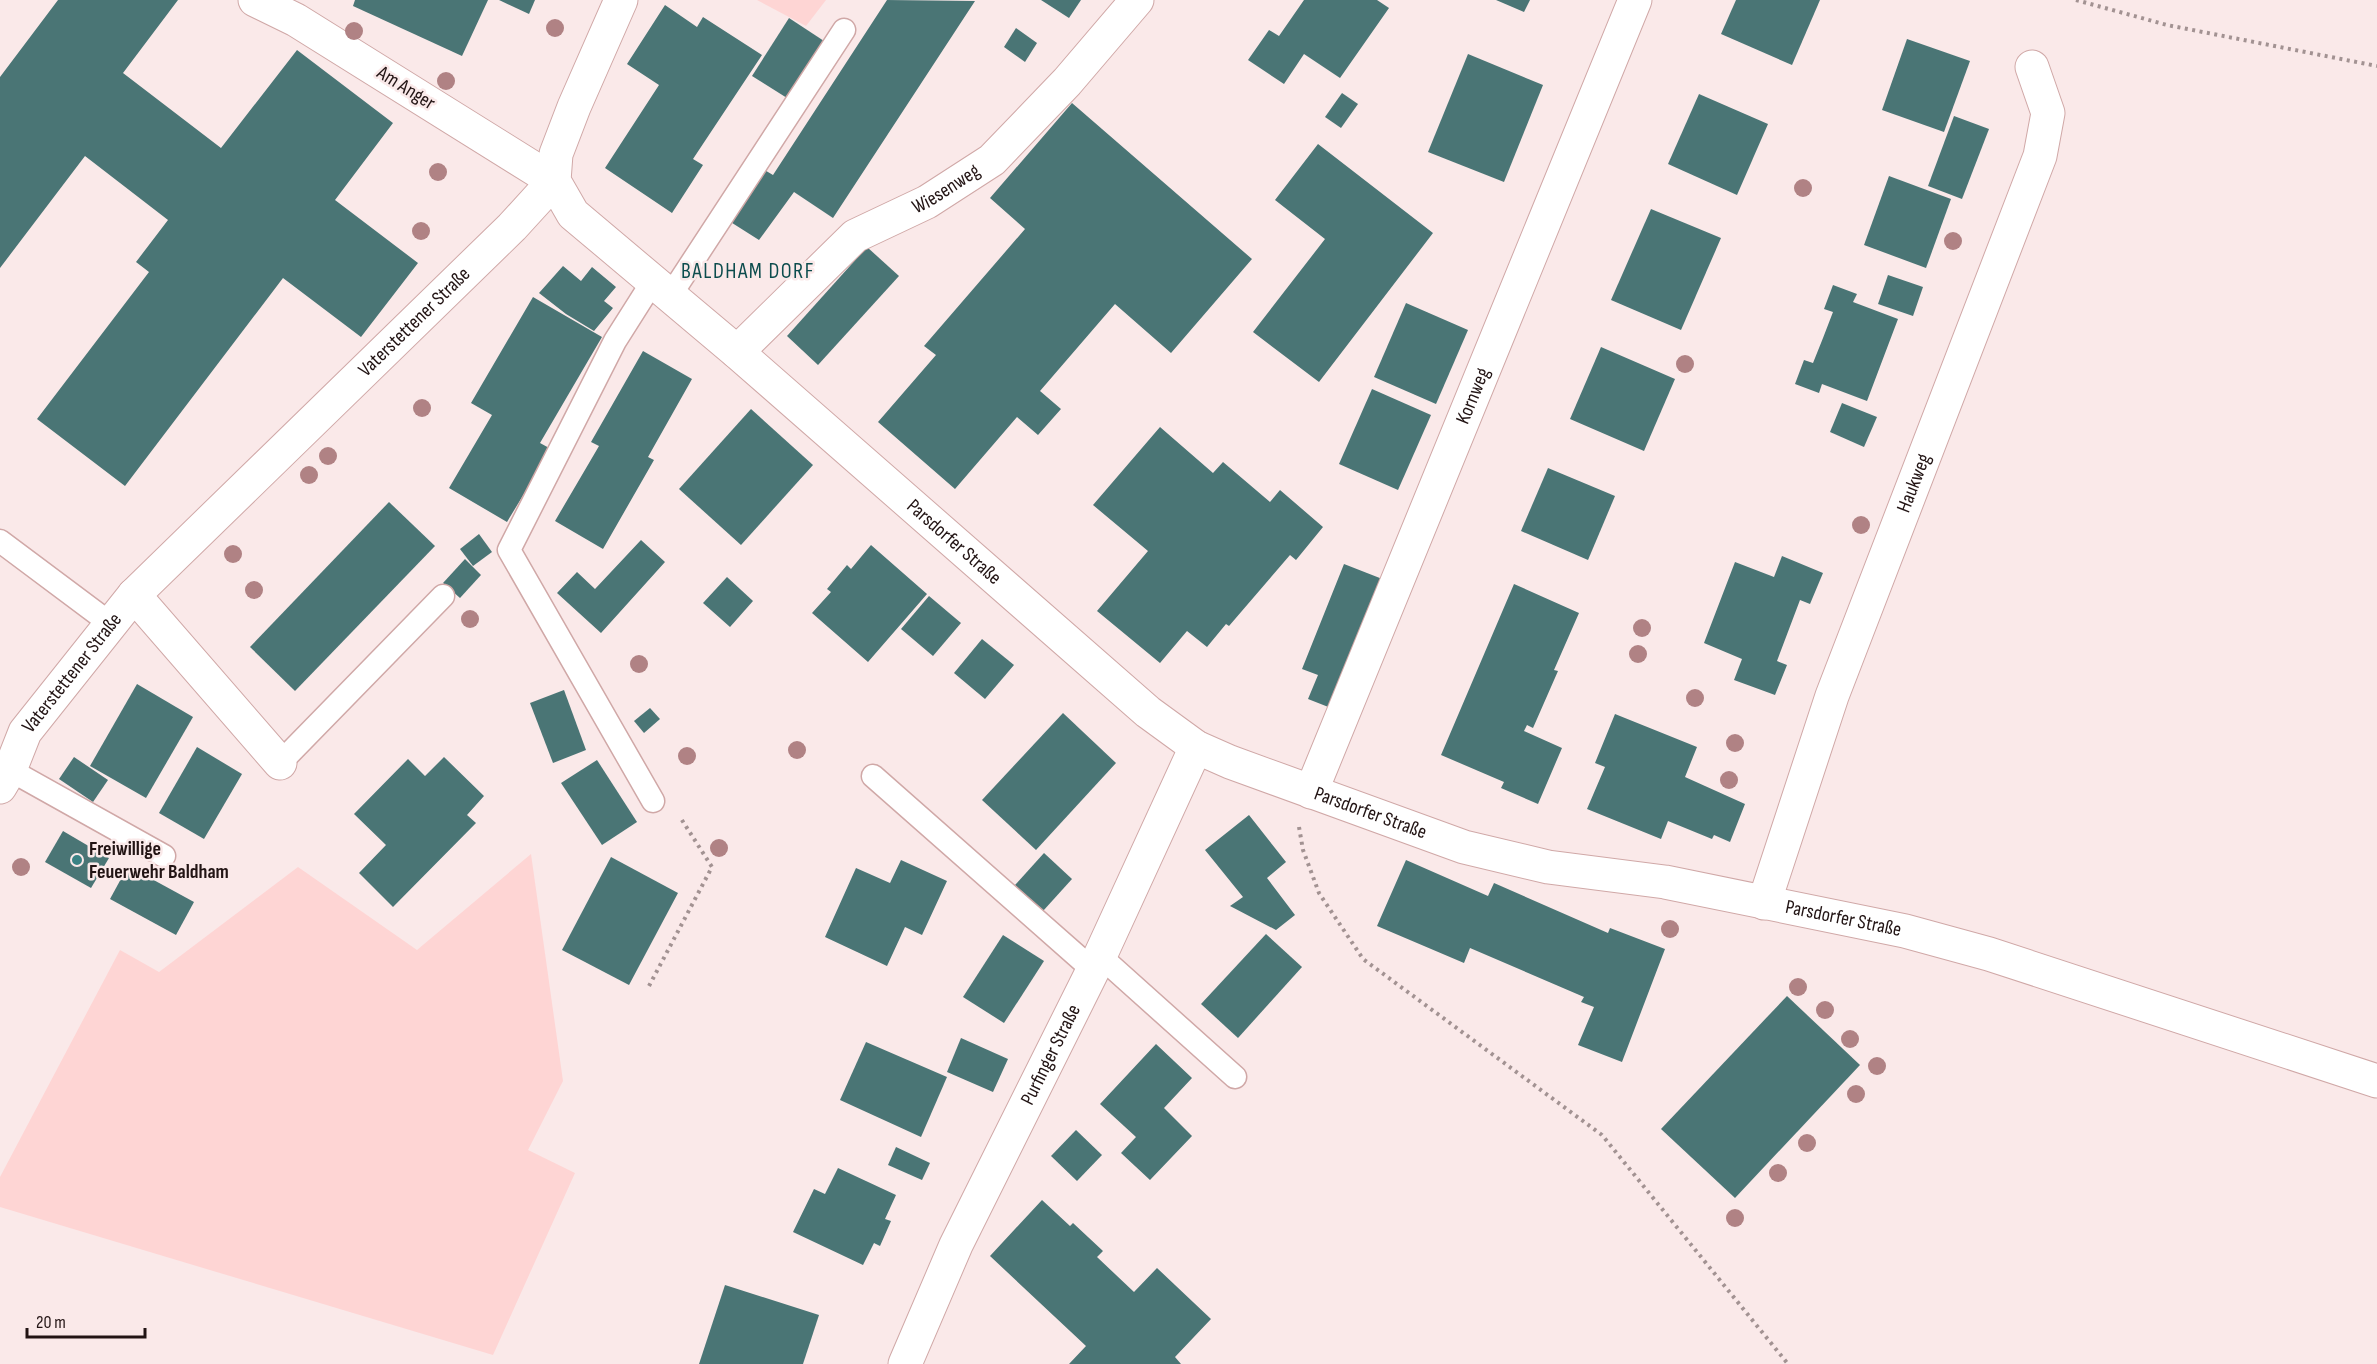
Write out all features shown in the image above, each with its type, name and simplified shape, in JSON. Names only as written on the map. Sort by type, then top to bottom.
[{"type":"street","name":"Am Anger","points":[[255,0],[296,20],[554,181]]},
{"type":"street","points":[[554,181],[556,154],[621,0]]},
{"type":"street","name":"Wiesenweg","points":[[737,352],[855,236],[927,202],[992,160],[1067,82],[1137,0]]},
{"type":"street","name":"Kornweg","points":[[1302,788],[1635,0]]},
{"type":"street","name":"Haukweg","points":[[1764,903],[1832,696],[2040,156],[2048,113],[2032,67]]},
{"type":"street","name":"Parsdorfer Straße","points":[[554,181],[573,214],[737,352],[1148,712],[1196,747],[1230,762],[1464,847],[1548,867],[1665,882],[1905,931],[1989,954],[2377,1081]]},
{"type":"street","name":"Vaterstettener Straße","points":[[5,778],[12,734],[111,624],[134,595],[512,227],[554,181]]},
{"type":"street","name":"Vaterstettener Straße","points":[[134,595],[280,763]]},
{"type":"street","name":"Purfinger Straße","points":[[905,1364],[956,1245],[1096,963],[1196,747]]},
{"type":"lane","points":[[653,801],[509,550],[615,341],[662,289],[844,30]]},
{"type":"lane","points":[[0,541],[111,624]]},
{"type":"lane","name":"Vaterstettener Straße","points":[[280,763],[443,596]]},
{"type":"lane","points":[[873,776],[1235,1077]]},
{"type":"lane","points":[[5,778],[164,856]]},
{"type":"path","points":[[2076,0],[2167,25],[2377,66]]},
{"type":"path","points":[[1302,788],[1303,850],[1319,893],[1363,959],[1602,1135],[1788,1364]]},
{"type":"path","points":[[649,986],[712,867],[672,804],[653,801]]},
{"type":"shaded area","points":[[757,0],[826,0],[806,26]]},
{"type":"shaded area","points":[[531,854],[563,1081],[528,1150],[575,1173],[493,1355],[0,1207],[0,1177],[120,950],[159,972],[298,867],[417,950]]},
{"type":"building","points":[[58,0],[178,0],[123,73],[221,148],[297,50],[393,123],[335,200],[418,263],[361,337],[283,278],[125,486],[37,419],[149,272],[136,262],[168,220],[85,156],[0,268],[0,77]]},
{"type":"building","points":[[355,0],[488,0],[462,56],[353,6]]},
{"type":"building","points":[[499,0],[535,0],[529,14]]},
{"type":"building","points":[[887,0],[975,1],[833,218],[794,192],[759,240],[729,221],[761,168],[773,175]]},
{"type":"building","points":[[1041,0],[1081,0],[1069,18]]},
{"type":"building","points":[[1304,0],[1377,0],[1389,8],[1340,78],[1304,54],[1284,84],[1248,60],[1269,30],[1279,36]]},
{"type":"building","points":[[1496,0],[1530,0],[1524,12]]},
{"type":"building","points":[[1736,0],[1820,0],[1792,65],[1721,34]]},
{"type":"building","points":[[665,5],[697,27],[703,17],[762,55],[693,159],[703,165],[672,213],[605,168],[659,85],[627,64]]},
{"type":"building","points":[[789,18],[824,41],[787,98],[752,76]]},
{"type":"building","points":[[1016,28],[1037,43],[1025,62],[1004,47]]},
{"type":"building","points":[[1907,39],[1970,61],[1944,132],[1882,110]]},
{"type":"building","points":[[1468,54],[1543,85],[1504,182],[1428,152]]},
{"type":"building","points":[[1342,93],[1358,104],[1341,128],[1325,117]]},
{"type":"building","points":[[1699,94],[1768,124],[1737,195],[1668,164]]},
{"type":"building","points":[[1072,103],[1252,259],[1171,353],[1115,304],[1040,391],[1061,409],[1038,435],[1017,417],[955,489],[878,422],[936,355],[924,346],[1025,229],[990,198]]},
{"type":"building","points":[[1954,116],[1989,129],[1962,199],[1928,186]]},
{"type":"building","points":[[1318,144],[1433,233],[1319,382],[1253,332],[1325,239],[1275,200]]},
{"type":"building","points":[[1889,176],[1951,199],[1926,268],[1864,245]]},
{"type":"building","points":[[1651,209],[1721,238],[1681,330],[1611,300]]},
{"type":"building","points":[[867,247],[899,276],[818,365],[787,336]]},
{"type":"building","points":[[563,266],[581,281],[592,267],[616,287],[604,301],[613,308],[594,331],[566,314],[539,293]]},
{"type":"building","points":[[1888,275],[1923,287],[1913,316],[1878,304]]},
{"type":"building","points":[[1833,285],[1857,294],[1853,302],[1898,319],[1867,401],[1822,384],[1819,393],[1795,384],[1804,360],[1813,363],[1833,312],[1824,309]]},
{"type":"building","points":[[533,297],[602,337],[540,443],[551,449],[507,522],[449,488],[492,415],[471,403]]},
{"type":"building","points":[[1406,303],[1468,330],[1436,404],[1374,377]]},
{"type":"building","points":[[1601,347],[1675,379],[1644,451],[1570,419]]},
{"type":"building","points":[[643,351],[692,379],[648,457],[654,460],[603,549],[555,521],[599,446],[591,442]]},
{"type":"building","points":[[1372,389],[1431,415],[1398,490],[1339,464]]},
{"type":"building","points":[[1842,403],[1877,417],[1864,447],[1830,432]]},
{"type":"building","points":[[751,409],[813,465],[741,545],[679,489]]},
{"type":"building","points":[[1160,427],[1213,473],[1223,462],[1270,502],[1280,490],[1323,527],[1296,560],[1290,555],[1229,626],[1226,624],[1207,647],[1187,631],[1160,663],[1097,611],[1148,551],[1093,505]]},
{"type":"building","points":[[1548,468],[1615,496],[1588,560],[1521,531]]},
{"type":"building","points":[[389,502],[435,546],[295,691],[250,647]]},
{"type":"building","points":[[479,534],[492,552],[473,566],[460,549]]},
{"type":"building","points":[[641,540],[665,562],[601,633],[557,593],[577,572],[595,589]]},
{"type":"building","points":[[871,545],[927,594],[868,662],[812,613],[831,592],[827,589],[847,565],[851,569]]},
{"type":"building","points":[[1782,556],[1823,573],[1810,604],[1800,600],[1777,661],[1787,665],[1775,695],[1734,680],[1742,659],[1704,643],[1735,562],[1774,577]]},
{"type":"building","points":[[465,559],[481,575],[460,598],[443,583]]},
{"type":"building","points":[[1344,564],[1390,582],[1336,710],[1308,699],[1318,675],[1302,669]]},
{"type":"building","points":[[727,577],[753,601],[730,627],[703,603]]},
{"type":"building","points":[[1514,584],[1579,613],[1554,670],[1558,671],[1533,728],[1527,725],[1524,731],[1562,748],[1538,804],[1501,788],[1504,782],[1441,755]]},
{"type":"building","points":[[929,596],[961,623],[933,656],[901,629]]},
{"type":"building","points":[[982,639],[1014,665],[985,699],[954,673]]},
{"type":"building","points":[[137,684],[193,717],[146,798],[90,766]]},
{"type":"building","points":[[564,690],[586,750],[553,763],[530,703]]},
{"type":"building","points":[[650,708],[660,719],[644,733],[634,721]]},
{"type":"building","points":[[1063,713],[1116,763],[1036,850],[982,800]]},
{"type":"building","points":[[1615,714],[1697,747],[1685,777],[1745,804],[1730,842],[1714,835],[1712,839],[1668,821],[1661,839],[1587,809],[1605,767],[1595,763]]},
{"type":"building","points":[[197,747],[242,774],[204,839],[159,813]]},
{"type":"building","points":[[74,757],[108,780],[93,802],[59,779]]},
{"type":"building","points":[[444,757],[484,796],[467,815],[476,823],[393,907],[359,873],[386,845],[354,814],[408,759],[425,776]]},
{"type":"building","points":[[597,760],[637,822],[602,845],[561,783]]},
{"type":"building","points":[[1249,815],[1286,862],[1267,878],[1295,915],[1276,930],[1230,906],[1243,897],[1205,850]]},
{"type":"building","name":"Freiwillige Feuerwehr Baldham","points":[[63,831],[109,858],[91,888],[45,862]]},
{"type":"building","points":[[1044,853],[1072,879],[1043,911],[1015,885]]},
{"type":"building","points":[[611,857],[678,893],[629,985],[562,950]]},
{"type":"building","points":[[901,860],[947,881],[922,935],[905,927],[887,966],[825,937],[856,868],[890,883]]},
{"type":"building","points":[[1406,860],[1488,896],[1494,883],[1608,933],[1610,928],[1665,949],[1622,1062],[1578,1045],[1594,1007],[1581,1002],[1584,997],[1470,948],[1464,963],[1377,926]]},
{"type":"building","points":[[128,866],[194,902],[176,935],[110,899]]},
{"type":"building","points":[[1266,934],[1302,967],[1238,1038],[1201,1004]]},
{"type":"building","points":[[1003,935],[1044,961],[1004,1023],[963,997]]},
{"type":"building","points":[[1787,996],[1860,1065],[1735,1198],[1661,1129]]},
{"type":"building","points":[[961,1038],[1008,1059],[993,1092],[947,1072]]},
{"type":"building","points":[[866,1042],[947,1077],[921,1137],[840,1100]]},
{"type":"building","points":[[1156,1044],[1192,1078],[1164,1108],[1192,1136],[1150,1180],[1121,1153],[1136,1137],[1100,1104]]},
{"type":"building","points":[[1076,1130],[1102,1155],[1077,1181],[1051,1156]]},
{"type":"building","points":[[896,1147],[930,1163],[922,1180],[888,1165]]},
{"type":"building","points":[[838,1168],[896,1195],[885,1219],[891,1221],[880,1246],[874,1243],[863,1265],[793,1232],[814,1189],[825,1194]]},
{"type":"building","points":[[1042,1200],[1070,1226],[1073,1223],[1103,1251],[1097,1257],[1134,1292],[1157,1268],[1211,1319],[1175,1357],[1181,1364],[1069,1364],[1086,1346],[990,1256]]},
{"type":"building","points":[[725,1285],[819,1315],[803,1364],[699,1364]]},
{"type":"place","name":"Freiwillige Feuerwehr Baldham","points":[[77,860]]},
{"type":"district","name":"BALDHAM DORF","points":[[748,271]]}]
